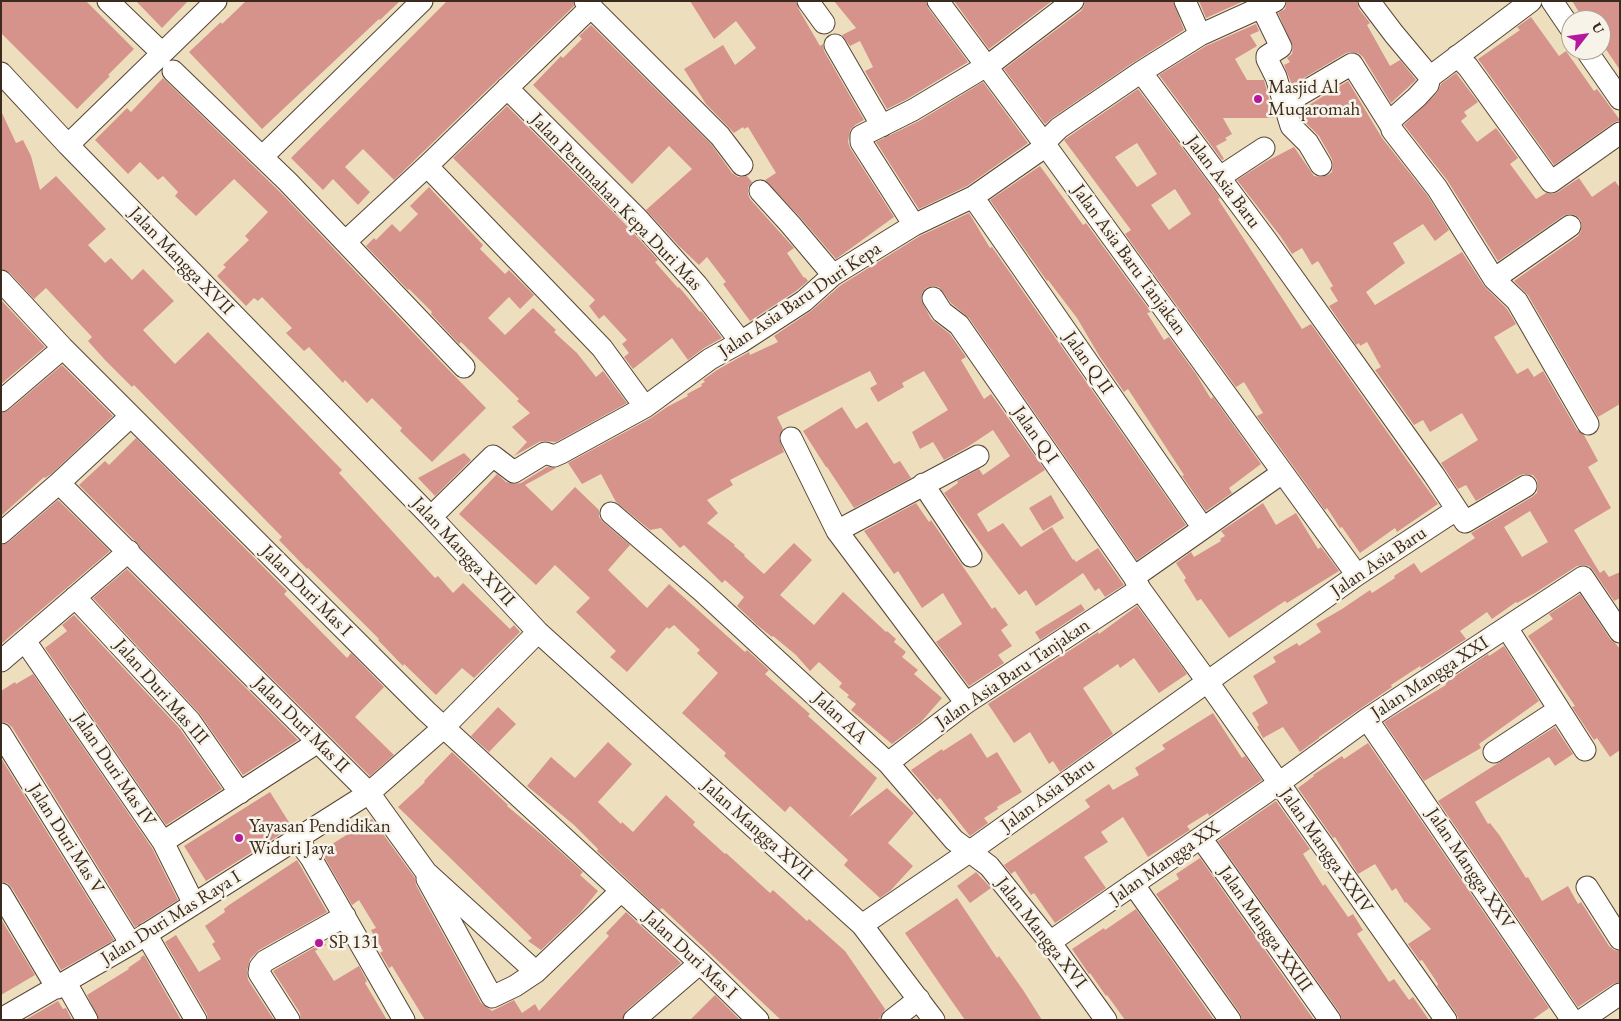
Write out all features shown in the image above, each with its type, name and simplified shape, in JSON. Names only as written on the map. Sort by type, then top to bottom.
[{"type":"street","points":[[108,1],[162,53]]},
{"type":"street","points":[[68,145],[216,1]]},
{"type":"street","points":[[262,157],[422,1]]},
{"type":"street","points":[[808,1],[824,23]]},
{"type":"street","points":[[938,1],[1046,146]]},
{"type":"street","points":[[914,225],[861,142],[860,138],[862,135],[913,110],[986,66],[1011,50],[1073,1]]},
{"type":"street","points":[[1185,1],[1200,35]]},
{"type":"street","points":[[1369,1],[1430,77]]},
{"type":"street","points":[[1391,126],[1390,121],[1428,85],[1430,77],[1532,1]]},
{"type":"street","points":[[1552,1],[1561,14]]},
{"type":"street","points":[[345,242],[507,88],[588,4],[720,136],[742,164]]},
{"type":"street","points":[[1046,146],[1049,138],[1059,128],[1141,72],[1200,35],[1269,5],[1281,47],[1267,56],[1267,59],[1276,77],[1291,126],[1308,143],[1321,166]]},
{"type":"street","points":[[834,45],[882,126]]},
{"type":"street","points":[[1457,56],[1468,68],[1551,182],[1620,134]]},
{"type":"street","points":[[1594,60],[1618,91]]},
{"type":"street","points":[[1284,104],[1352,64],[1395,135],[1437,188],[1494,279],[1517,301],[1588,424]]},
{"type":"street","points":[[174,71],[262,157],[464,367]]},
{"type":"street","name":"Jalan Asia Baru","points":[[862,925],[969,852],[1357,575],[1456,510],[1422,459],[1220,177],[1141,72]]},
{"type":"street","name":"Jalan Mangga XVII","points":[[1,73],[68,145],[431,517],[538,632],[862,925],[934,1020]]},
{"type":"street","name":"Jalan Perumahan Kepa Duri Mas","points":[[507,88],[638,220],[697,285],[741,342]]},
{"type":"street","name":"Jalan Asia Baru Duri Kepa","points":[[431,517],[493,456],[514,472],[544,453],[554,456],[644,408],[710,359],[741,342],[804,300],[833,275],[914,225],[973,197],[1046,146]]},
{"type":"street","name":"Jalan Asia Baru Tanjakan","points":[[1046,146],[1357,575]]},
{"type":"street","points":[[1220,177],[1264,148]]},
{"type":"street","points":[[427,166],[602,348],[644,408]]},
{"type":"street","points":[[760,191],[833,275]]},
{"type":"street","name":"Jalan Q II","points":[[973,197],[1204,528]]},
{"type":"street","points":[[1494,279],[1570,226]]},
{"type":"street","name":"Jalan Duri Mas I","points":[[1,282],[63,348],[443,728],[700,963],[758,1020]]},
{"type":"street","name":"Jalan Q I","points":[[933,298],[942,312],[959,325],[1137,583]]},
{"type":"street","points":[[1,401],[63,348]]},
{"type":"street","points":[[1,533],[60,483],[131,416]]},
{"type":"street","points":[[790,438],[837,531],[966,703]]},
{"type":"street","points":[[837,531],[978,456]]},
{"type":"street","name":"Jalan Asia Baru Tanjakan","points":[[888,763],[966,703],[1137,583],[1204,528],[1282,473]]},
{"type":"street","name":"Jalan Duri Mas II","points":[[60,483],[369,793],[426,872],[536,972]]},
{"type":"street","points":[[923,484],[971,556]]},
{"type":"street","points":[[1456,510],[1465,522],[1468,521],[1526,486]]},
{"type":"street","name":"Jalan AA","points":[[610,513],[703,592],[888,763],[954,840],[969,852]]},
{"type":"street","points":[[1,661],[129,551]]},
{"type":"street","name":"Jalan Mangga XXI","points":[[1279,783],[1367,719],[1583,577],[1620,632]]},
{"type":"street","points":[[1137,583],[1207,681]]},
{"type":"street","name":"Jalan Duri Mas III","points":[[75,597],[190,721],[240,793]]},
{"type":"street","points":[[1507,628],[1585,750]]},
{"type":"street","name":"Jalan Duri Mas Raya I","points":[[1,1019],[61,986],[138,939],[369,793],[443,728],[538,632]]},
{"type":"street","name":"Jalan Duri Mas IV","points":[[25,640],[163,842],[194,904]]},
{"type":"street","name":"Jalan Mangga XXIV","points":[[1207,681],[1446,1020]]},
{"type":"street","points":[[1494,752],[1558,710]]},
{"type":"street","name":"Jalan Mangga XXV","points":[[1367,719],[1572,1020]]},
{"type":"street","name":"Jalan Duri Mas V","points":[[1,734],[138,939],[196,1020]]},
{"type":"street","points":[[163,842],[318,742]]},
{"type":"street","name":"Jalan Mangga XX","points":[[1050,942],[1279,783]]},
{"type":"street","points":[[297,838],[311,858],[404,1020]]},
{"type":"street","name":"Jalan Mangga XXIII","points":[[1201,838],[1330,1020]]},
{"type":"street","name":"Jalan Mangga XVI","points":[[969,852],[989,866],[1050,942],[1106,1020]]},
{"type":"street","points":[[426,872],[428,882],[489,995],[492,997],[515,986],[536,972],[621,891]]},
{"type":"street","points":[[1133,884],[1230,1020]]},
{"type":"street","points":[[1587,887],[1620,939]]},
{"type":"street","points":[[1,894],[61,986],[87,1020]]},
{"type":"street","points":[[289,1020],[260,973],[260,967],[265,961],[345,916]]},
{"type":"street","points":[[634,1020],[700,963]]},
{"type":"street","points":[[1582,1020],[1620,994]]},
{"type":"street","points":[[892,1020],[919,999]]},
{"type":"building","points":[[1,1],[86,1],[134,49],[77,109],[1,33]]},
{"type":"building","points":[[136,1],[188,1],[162,28]]},
{"type":"building","points":[[246,1],[400,1],[262,129],[189,52]]},
{"type":"building","points":[[447,1],[573,1],[574,6],[394,180],[363,149],[345,167],[370,192],[358,205],[333,179],[323,190],[291,158]]},
{"type":"building","points":[[690,1],[796,1],[798,8],[820,46],[823,44],[824,51],[864,120],[850,130],[848,142],[894,217],[836,259],[765,180],[776,173],[748,127],[744,129],[743,127],[734,133],[706,104],[684,69],[723,45],[735,65],[756,48],[736,21],[714,39]]},
{"type":"building","points":[[834,1],[926,1],[928,8],[968,62],[887,109],[865,71],[873,67],[860,41],[850,46],[842,35],[856,28]]},
{"type":"building","points":[[954,1],[1052,1],[989,49]]},
{"type":"building","points":[[1085,1],[1173,1],[1184,30],[1134,62],[1045,124],[1004,69],[1081,11]]},
{"type":"building","points":[[1199,1],[1244,1],[1206,18]]},
{"type":"building","points":[[1287,1],[1357,1],[1359,9],[1370,23],[1367,25],[1390,66],[1400,60],[1416,80],[1391,103],[1363,57],[1358,53],[1351,52],[1346,53],[1292,85],[1284,65],[1290,62],[1287,58],[1292,54],[1293,47],[1278,13],[1285,9]]},
{"type":"building","points":[[1572,1],[1620,1],[1620,70],[1611,57],[1611,10],[1578,10]]},
{"type":"building","points":[[1531,17],[1559,56],[1561,55],[1561,60],[1572,60],[1594,91],[1597,89],[1620,120],[1554,165],[1478,59],[1520,30],[1517,27]]},
{"type":"building","points":[[1256,24],[1259,31],[1250,35],[1257,46],[1235,59],[1247,80],[1264,80],[1274,118],[1223,118],[1232,134],[1225,138],[1227,140],[1216,146],[1224,159],[1222,160],[1159,75],[1206,46]]},
{"type":"building","points":[[591,25],[711,144],[732,173],[738,177],[747,176],[752,182],[748,188],[750,199],[794,248],[787,253],[808,281],[750,321],[723,284],[726,282],[707,257],[699,265],[646,210],[692,169],[669,146],[632,184],[533,85],[561,56],[563,58],[582,39],[579,36]]},
{"type":"building","points":[[1456,73],[1478,102],[1464,112],[1467,116],[1461,121],[1477,142],[1496,128],[1518,158],[1510,164],[1536,199],[1546,193],[1558,192],[1579,178],[1592,197],[1615,181],[1620,188],[1620,404],[1598,417],[1528,295],[1514,281],[1578,236],[1582,225],[1580,219],[1575,215],[1563,216],[1498,261],[1447,180],[1404,125],[1437,93],[1441,84]]},
{"type":"building","points":[[163,78],[283,195],[486,408],[432,462],[400,431],[402,428],[372,398],[367,403],[345,380],[343,383],[309,347],[304,351],[286,333],[292,328],[262,297],[258,301],[254,298],[246,306],[217,276],[226,267],[223,265],[249,240],[245,236],[268,212],[234,179],[196,216],[175,196],[178,192],[163,176],[158,180],[140,162],[128,174],[95,140],[127,108],[131,112]]},
{"type":"building","points":[[1348,81],[1382,138],[1427,195],[1449,230],[1435,241],[1423,224],[1393,243],[1405,263],[1366,292],[1375,305],[1462,252],[1484,286],[1507,309],[1516,324],[1494,337],[1517,374],[1528,368],[1534,377],[1543,371],[1577,430],[1584,435],[1598,461],[1588,467],[1611,508],[1574,530],[1600,573],[1604,570],[1609,577],[1620,572],[1620,598],[1614,601],[1593,570],[1589,566],[1583,565],[1577,566],[1535,593],[1516,602],[1492,619],[1487,612],[1460,631],[1466,639],[1391,685],[1392,687],[1300,752],[1283,727],[1263,738],[1257,727],[1259,725],[1252,713],[1268,703],[1253,676],[1276,662],[1273,657],[1297,643],[1299,646],[1321,632],[1316,624],[1370,590],[1372,593],[1414,563],[1421,573],[1475,538],[1471,533],[1532,497],[1537,493],[1538,486],[1537,480],[1533,475],[1520,475],[1476,501],[1466,485],[1458,489],[1441,463],[1478,440],[1462,413],[1430,432],[1423,420],[1414,425],[1375,370],[1381,367],[1367,342],[1360,346],[1359,343],[1356,345],[1329,306],[1338,301],[1330,288],[1333,286],[1318,261],[1312,265],[1302,248],[1292,254],[1237,180],[1294,147],[1314,176],[1321,177],[1332,172],[1332,159],[1319,136],[1302,119],[1299,111]],"holes":[[[1530,511],[1548,542],[1522,557],[1504,527]]]},
{"type":"building","points":[[983,82],[1028,143],[967,186],[919,209],[876,142],[919,121]]},
{"type":"building","points":[[1138,89],[1220,198],[1218,199],[1302,329],[1311,324],[1438,504],[1397,532],[1395,528],[1360,553],[1327,508],[1325,510],[1257,416],[1263,413],[1244,382],[1236,387],[1125,234],[1131,230],[1064,140]],"holes":[[[1137,143],[1157,174],[1137,187],[1115,157]],[[1175,189],[1191,214],[1169,230],[1151,205]]]},
{"type":"building","points":[[507,106],[629,228],[658,260],[655,262],[701,311],[722,338],[688,360],[672,338],[633,369],[624,357],[629,353],[622,344],[627,340],[604,315],[599,319],[589,306],[595,300],[453,158]]},
{"type":"building","points":[[1,111],[16,143],[23,140],[31,156],[40,190],[56,176],[106,229],[88,245],[105,263],[111,258],[132,280],[143,269],[174,301],[143,330],[175,364],[208,332],[342,470],[339,473],[435,578],[438,576],[453,593],[463,583],[510,629],[514,625],[520,632],[474,678],[462,668],[436,695],[404,664],[403,666],[379,639],[307,569],[279,540],[282,537],[134,385],[132,387],[105,360],[88,341],[92,337],[46,288],[34,299],[10,273],[1,269]]},
{"type":"building","points":[[1040,166],[1083,225],[1086,223],[1151,312],[1147,313],[1164,340],[1169,337],[1196,374],[1211,399],[1213,397],[1261,464],[1229,488],[1232,493],[1206,511],[1128,389],[1124,392],[1077,318],[1047,281],[990,200]]},
{"type":"building","points":[[429,187],[483,245],[480,249],[505,274],[509,270],[534,295],[520,309],[509,297],[488,318],[505,335],[533,308],[556,330],[554,332],[577,353],[596,377],[603,371],[627,403],[556,442],[539,442],[514,456],[527,442],[512,427],[530,413],[517,401],[519,399],[461,342],[459,344],[431,314],[432,312],[366,246],[374,238],[376,240],[392,224],[400,232],[418,214],[410,206]]},
{"type":"building","points":[[969,213],[990,248],[992,247],[1186,525],[1137,560],[969,318],[951,303],[939,287],[926,288],[922,293],[921,299],[931,319],[950,334],[966,357],[961,360],[984,399],[991,394],[1045,470],[977,514],[988,532],[1003,523],[1021,547],[1052,527],[1073,560],[1076,562],[1098,548],[1124,585],[1105,597],[1099,588],[1095,591],[1083,573],[1036,606],[1026,590],[1019,595],[944,493],[958,483],[957,481],[979,469],[983,475],[1010,456],[993,430],[944,460],[933,442],[920,449],[912,432],[948,410],[924,371],[902,383],[904,387],[878,402],[870,388],[877,384],[870,371],[777,417],[783,429],[779,438],[784,452],[730,480],[733,485],[707,500],[718,513],[707,523],[735,545],[764,574],[794,543],[812,560],[780,595],[814,625],[843,592],[896,639],[894,642],[906,652],[902,657],[918,670],[914,674],[942,698],[921,722],[892,744],[851,710],[856,704],[839,687],[842,683],[819,662],[810,671],[796,655],[757,625],[737,606],[744,597],[725,580],[722,583],[684,545],[680,548],[661,528],[650,530],[616,502],[601,474],[582,484],[568,463],[688,396],[687,394],[702,386],[701,384],[705,382],[703,380],[717,370],[749,352],[750,355],[778,342],[774,336],[811,311],[841,285],[920,236]]},
{"type":"building","points":[[1,300],[45,347],[1,384]]},
{"type":"building","points":[[62,365],[113,416],[51,474],[44,477],[1,516],[1,413],[9,410]]},
{"type":"building","points":[[842,407],[856,429],[867,422],[894,464],[900,461],[911,478],[854,508],[803,431]]},
{"type":"building","points":[[136,438],[287,591],[284,594],[347,658],[351,653],[384,687],[355,717],[394,755],[370,776],[79,485],[105,461],[109,465]]},
{"type":"building","points":[[464,453],[471,460],[435,496],[418,478]]},
{"type":"building","points":[[547,467],[556,468],[525,485],[552,511],[575,487],[599,510],[599,517],[603,522],[630,545],[608,570],[647,608],[669,584],[745,652],[747,650],[769,670],[765,674],[810,714],[808,716],[877,778],[849,817],[887,788],[914,813],[888,843],[913,866],[891,890],[880,898],[844,865],[848,860],[790,806],[785,812],[724,756],[726,753],[682,713],[718,673],[697,653],[700,650],[674,625],[669,629],[667,627],[627,672],[610,657],[616,651],[576,612],[590,598],[555,565],[536,585],[459,514],[497,474],[506,482],[514,484],[521,483]]},
{"type":"building","points":[[1051,495],[1064,518],[1043,531],[1029,508]]},
{"type":"building","points":[[58,500],[110,551],[1,644],[1,545],[9,542]]},
{"type":"building","points":[[916,503],[929,522],[931,520],[992,609],[995,607],[1008,625],[1001,630],[1012,646],[998,655],[1004,663],[969,686],[936,642],[962,624],[943,593],[922,608],[898,571],[894,574],[864,531]]},
{"type":"building","points":[[1263,503],[1276,525],[1296,513],[1318,549],[1321,547],[1339,571],[1287,603],[1285,601],[1229,638],[1201,599],[1197,601],[1176,563],[1191,552],[1194,557],[1221,541],[1220,539],[1225,536],[1221,531]]},
{"type":"building","points":[[127,569],[298,740],[243,775],[199,713],[93,598]]},
{"type":"building","points":[[1580,594],[1610,639],[1620,649],[1620,750],[1610,757],[1597,738],[1594,740],[1572,707],[1575,706],[1528,636],[1553,619],[1549,614]]},
{"type":"building","points":[[1081,604],[1085,610],[1040,640],[1035,632]]},
{"type":"building","points":[[1137,606],[1187,674],[1159,693],[1134,658],[1120,668],[1118,664],[1083,688],[1113,734],[1060,772],[1053,761],[1049,764],[1030,732],[1014,743],[988,704],[1098,632],[1099,634]]},
{"type":"building","points":[[74,615],[180,729],[222,789],[166,825],[45,648],[67,631],[62,625]]},
{"type":"building","points":[[1504,646],[1539,701],[1479,744],[1481,748],[1424,781],[1384,722],[1446,685],[1445,683],[1488,654],[1489,656]]},
{"type":"building","points":[[33,674],[152,848],[178,900],[135,927],[12,727],[7,723],[1,722],[1,691]]},
{"type":"building","points":[[498,707],[516,724],[489,752],[471,736]]},
{"type":"building","points":[[1213,713],[1242,758],[1245,756],[1262,780],[1209,816],[1208,813],[1187,826],[1190,830],[1148,857],[1123,817],[1101,832],[1108,842],[1084,857],[1106,888],[1055,923],[1034,893],[1031,895],[1015,871],[1011,874],[1004,865],[1090,807],[1085,800],[1109,784],[1113,790],[1139,775],[1135,768],[1165,749],[1162,745]]},
{"type":"building","points":[[1555,727],[1573,754],[1555,766],[1549,757],[1475,802],[1488,824],[1490,823],[1500,836],[1526,878],[1528,877],[1542,901],[1568,886],[1578,904],[1581,902],[1609,946],[1614,950],[1620,951],[1620,982],[1613,984],[1578,1007],[1438,801]]},
{"type":"building","points":[[971,733],[987,758],[997,752],[1022,792],[997,807],[998,809],[984,818],[988,823],[970,836],[940,798],[937,800],[911,770],[942,749],[943,751]]},
{"type":"building","points":[[608,742],[632,764],[598,802],[621,824],[622,822],[633,832],[666,795],[695,822],[693,825],[725,854],[770,893],[773,890],[807,921],[809,919],[845,951],[885,1009],[880,1018],[877,1020],[781,1020],[662,908],[660,910],[597,851],[598,849],[574,825],[527,786],[551,757],[575,778]]},
{"type":"building","points":[[1368,743],[1549,1008],[1532,1020],[1459,1020],[1422,960],[1420,961],[1408,944],[1431,929],[1405,903],[1396,888],[1392,891],[1375,864],[1358,874],[1335,837],[1333,838],[1298,788],[1313,775],[1342,756],[1344,759]]},
{"type":"building","points":[[452,752],[507,806],[583,872],[580,875],[598,891],[580,913],[541,950],[528,941],[532,938],[398,807],[425,782]]},
{"type":"building","points":[[1,758],[114,940],[61,970],[12,888],[7,883],[1,882]]},
{"type":"building","name":"Yayasan Pendidikan Widuri Jaya","points":[[270,792],[292,827],[206,881],[184,846]]},
{"type":"building","points":[[1276,801],[1310,849],[1303,854],[1323,886],[1325,884],[1348,917],[1353,914],[1363,930],[1357,934],[1389,982],[1394,979],[1409,1000],[1413,997],[1429,1020],[1342,1020],[1340,1013],[1218,841]]},
{"type":"building","points":[[372,819],[415,878],[416,885],[481,1003],[492,1011],[514,1000],[522,1013],[535,1004],[539,1011],[609,936],[606,933],[626,912],[681,963],[626,1011],[622,1020],[425,1020],[392,966],[389,968],[380,953],[383,951],[371,930],[376,928],[359,900],[352,905],[321,851]]},
{"type":"building","points":[[1200,858],[1314,1020],[1242,1020],[1240,1013],[1156,894],[1179,879],[1176,874]]},
{"type":"building","points":[[297,860],[327,912],[259,950],[250,959],[247,971],[248,980],[274,1020],[208,1020],[207,1014],[165,942],[176,935],[199,972],[221,959],[212,944],[215,942],[205,926],[225,912],[224,909],[229,905]]},
{"type":"building","points":[[976,872],[991,888],[970,903],[957,886]]},
{"type":"building","points":[[957,898],[997,958],[999,956],[1023,990],[1042,1020],[965,1020],[944,990],[905,933]]},
{"type":"building","points":[[1136,909],[1214,1020],[1125,1020],[1089,974],[1072,949]]},
{"type":"building","points":[[1,919],[35,975],[1,995]]},
{"type":"building","points":[[324,942],[326,945],[315,951],[334,981],[359,966],[367,981],[365,983],[387,1020],[301,1020],[300,1013],[273,971]]},
{"type":"building","points":[[144,955],[181,1020],[99,1020],[87,995],[129,969]]},
{"type":"building","points":[[715,995],[740,1020],[690,1020]]},
{"type":"building","points":[[58,1001],[63,1009],[66,1008],[72,1020],[25,1020]]},
{"type":"place","name":"Masjid Al Muqaromah","points":[[1258,99]]},
{"type":"place","name":"Yayasan Pendidikan Widuri Jaya","points":[[239,838]]},
{"type":"place","name":"SP 131","points":[[319,943]]}]
